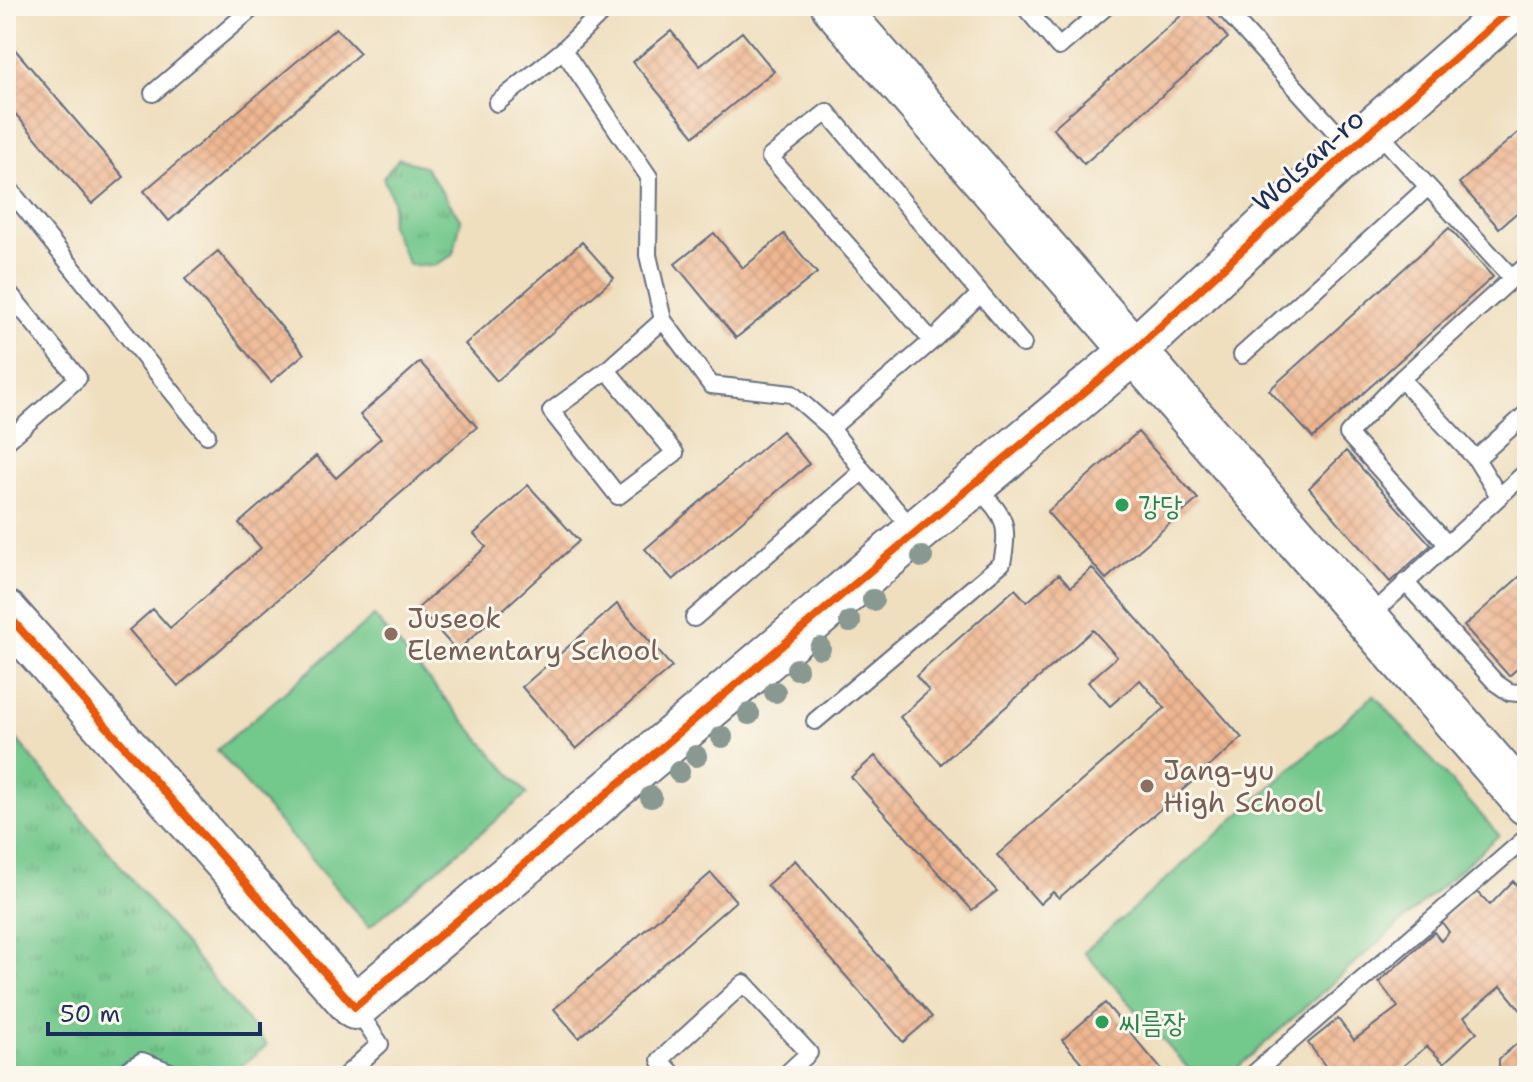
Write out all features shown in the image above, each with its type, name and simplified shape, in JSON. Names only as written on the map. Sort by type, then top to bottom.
[{"type":"street","points":[[834,6],[1527,803]]},
{"type":"street","name":"Wolsan-ro","points":[[355,1007],[1134,351],[1363,139],[1515,6]]},
{"type":"street","points":[[6,613],[355,1007]]},
{"type":"lane","points":[[153,93],[255,6]]},
{"type":"lane","points":[[497,103],[563,50],[608,6]]},
{"type":"lane","points":[[1024,6],[1059,47],[1107,6]]},
{"type":"lane","points":[[1222,6],[1363,139],[1428,187],[1512,278]]},
{"type":"lane","points":[[563,50],[649,177],[648,255],[663,320],[711,385],[792,394],[831,428],[915,533]]},
{"type":"lane","points":[[932,341],[770,157],[827,112],[1023,344]]},
{"type":"lane","points":[[6,185],[207,435]]},
{"type":"lane","points":[[1242,355],[1428,187]]},
{"type":"lane","points":[[1447,544],[1348,434],[1401,379],[1527,265]]},
{"type":"lane","points":[[6,289],[78,378],[6,442]]},
{"type":"lane","points":[[831,428],[932,341],[980,294]]},
{"type":"lane","points":[[607,370],[675,453],[618,496],[551,411],[607,370],[663,320]]},
{"type":"lane","points":[[1401,379],[1476,459],[1499,496]]},
{"type":"lane","points":[[1476,459],[1527,413]]},
{"type":"lane","points":[[694,618],[863,471]]},
{"type":"lane","points":[[1367,619],[1527,471]]},
{"type":"lane","points":[[815,721],[1002,563],[1007,537],[1000,513],[974,483]]},
{"type":"lane","points":[[1405,582],[1496,683],[1509,692],[1527,694]]},
{"type":"lane","points":[[1251,1076],[1527,837]]},
{"type":"lane","points":[[675,1076],[660,1060],[744,983],[809,1053],[784,1076]]},
{"type":"lane","points":[[345,1076],[380,1044],[355,1007]]},
{"type":"lane","points":[[117,1076],[142,1061],[173,1073],[170,1076]]},
{"type":"green space","points":[[399,158],[425,167],[461,220],[453,255],[433,266],[409,265],[390,225],[393,200],[383,178]]},
{"type":"green space","points":[[374,616],[527,794],[369,927],[217,750]]},
{"type":"green space","points":[[1374,695],[1499,835],[1228,1076],[1195,1076],[1084,952]]},
{"type":"green space","points":[[6,726],[267,1045],[228,1076],[6,1076]]},
{"type":"building","points":[[1192,6],[1200,6],[1228,38],[1084,164],[1053,128]]},
{"type":"building","points":[[336,28],[360,53],[169,221],[144,191]]},
{"type":"building","points":[[671,31],[700,66],[742,32],[774,71],[694,136],[633,62]]},
{"type":"building","points":[[6,39],[124,177],[92,204],[6,103]]},
{"type":"building","points":[[1527,125],[1527,204],[1499,228],[1459,183]]},
{"type":"building","points":[[1449,228],[1493,277],[1313,438],[1269,390]]},
{"type":"building","points":[[714,233],[743,268],[784,234],[817,273],[736,338],[675,264]]},
{"type":"building","points":[[582,242],[614,278],[497,381],[465,344]]},
{"type":"building","points":[[218,251],[304,354],[271,382],[185,279]]},
{"type":"building","points":[[420,362],[477,427],[178,686],[129,630],[153,609],[170,628],[261,548],[239,523],[316,456],[336,478],[381,438],[360,415]]},
{"type":"building","points":[[782,431],[809,464],[673,580],[645,549]]},
{"type":"building","name":"강당","points":[[1138,432],[1198,499],[1106,579],[1047,512]]},
{"type":"building","points":[[1346,451],[1431,545],[1390,582],[1309,488]]},
{"type":"building","points":[[528,485],[579,541],[457,651],[418,608],[486,547],[474,534]]},
{"type":"building","points":[[1092,568],[1242,738],[1059,898],[1053,892],[1040,904],[997,855],[1165,708],[1140,680],[1110,706],[1088,682],[1117,657],[1093,630],[941,764],[900,717],[929,691],[916,676],[1015,589],[1027,602],[1059,574],[1071,587]]},
{"type":"building","points":[[1527,570],[1527,660],[1509,676],[1464,626]]},
{"type":"building","points":[[617,604],[672,667],[576,749],[522,687]]},
{"type":"building","points":[[875,756],[997,891],[972,910],[851,777]]},
{"type":"building","points":[[795,860],[932,1017],[903,1042],[767,885]]},
{"type":"building","points":[[711,873],[736,901],[579,1038],[554,1009]]},
{"type":"building","points":[[1513,881],[1527,897],[1527,1018],[1501,986],[1464,1017],[1477,1032],[1444,1063],[1427,1046],[1391,1076],[1312,1076],[1326,1067],[1308,1043],[1338,1019],[1354,1040],[1398,1007],[1379,982],[1434,932],[1441,941],[1449,932],[1441,921],[1477,891],[1490,905]]},
{"type":"building","name":"씨름장","points":[[1105,1003],[1167,1076],[1093,1076],[1062,1040]]},
{"type":"building","points":[[1527,1035],[1527,1076],[1499,1076],[1499,1059]]},
{"type":"cycle path","points":[[6,613],[355,1007],[1134,351],[1351,149],[1515,6]]},
{"type":"place","name":"강당","points":[[1122,505]]},
{"type":"place","name":"Juseok Elementary School","points":[[391,634]]},
{"type":"place","name":"Jang-yu High School","points":[[1147,786]]},
{"type":"place","name":"씨름장","points":[[1102,1022]]}]
